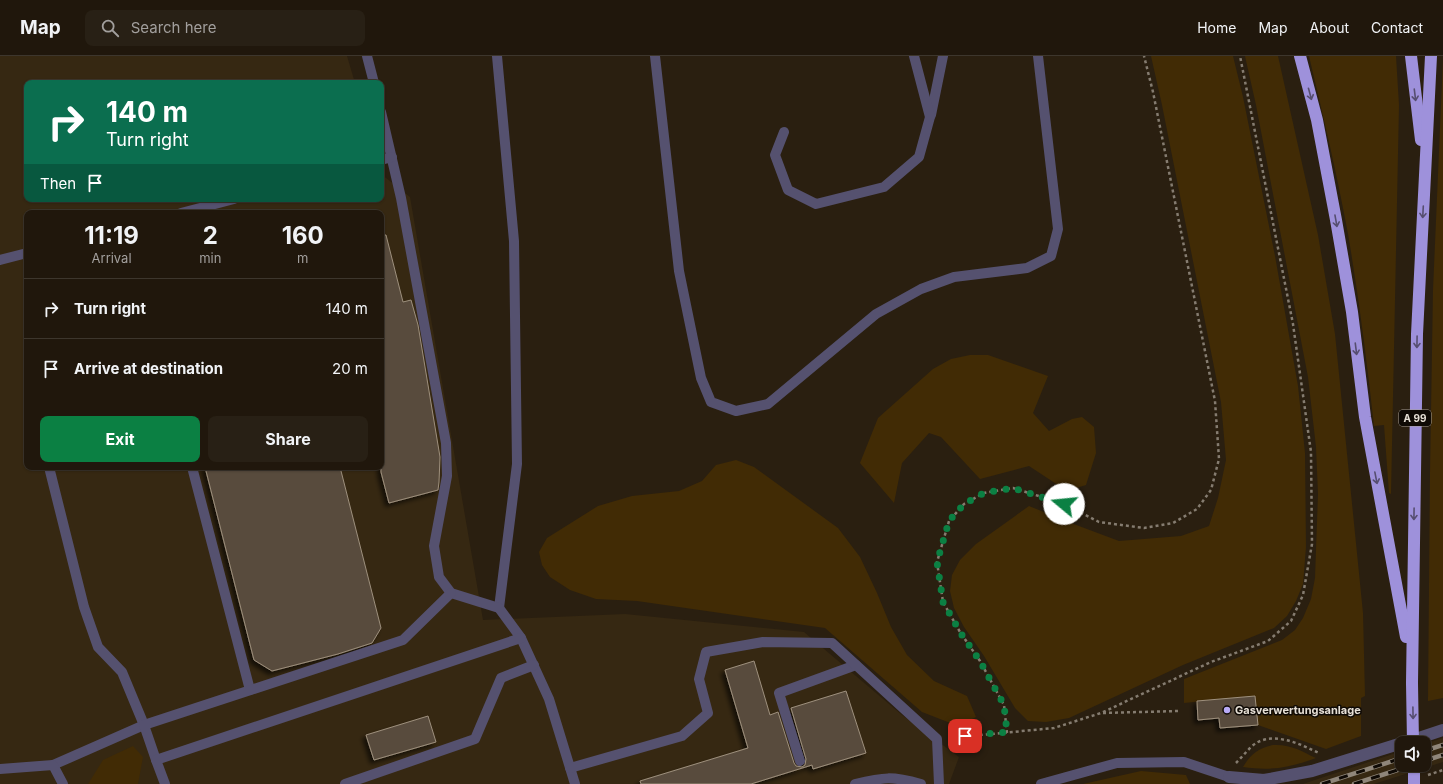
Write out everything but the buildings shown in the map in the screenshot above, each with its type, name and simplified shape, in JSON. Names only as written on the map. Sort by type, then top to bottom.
[{"type":"highway","points":[[1300,56],[1317,120],[1336,220],[1352,312],[1365,418],[1411,663]]},
{"type":"highway","points":[[1410,56],[1425,173]]},
{"type":"highway","name":"A 99","points":[[1413,736],[1411,663],[1417,334],[1431,56]]},
{"type":"highway","points":[[1414,772],[1414,784]]},
{"type":"street","points":[[1424,736],[1443,730]]},
{"type":"street","points":[[1229,776],[1264,780],[1312,771],[1395,745]]},
{"type":"lane","points":[[367,56],[373,80]]},
{"type":"lane","points":[[497,56],[514,241],[517,464],[499,608]]},
{"type":"lane","points":[[655,56],[679,271],[701,378],[711,402],[736,412],[768,404],[876,314],[921,289],[954,277],[1026,268],[1051,256],[1058,229],[1038,56]]},
{"type":"lane","points":[[914,56],[930,117]]},
{"type":"lane","points":[[784,132],[775,155],[788,190],[816,204],[884,187],[919,157],[930,117],[943,56]]},
{"type":"lane","points":[[384,124],[392,157],[446,443],[447,476],[434,546],[439,577],[451,593],[499,608],[521,638],[549,699],[575,784]]},
{"type":"lane","points":[[384,159],[392,157]]},
{"type":"lane","points":[[192,210],[222,202]]},
{"type":"lane","points":[[0,260],[24,256]]},
{"type":"lane","points":[[51,470],[84,607],[98,647],[122,672],[144,725],[165,784]]},
{"type":"lane","points":[[193,470],[250,690]]},
{"type":"lane","points":[[0,769],[53,765],[144,725],[403,640],[451,593]]},
{"type":"lane","points":[[156,760],[521,638]]},
{"type":"lane","points":[[570,768],[682,736],[708,713],[699,679],[706,652],[763,642],[832,643],[937,739],[939,784]]},
{"type":"lane","points":[[346,784],[475,739],[500,678],[534,665]]},
{"type":"lane","points":[[800,761],[780,693],[856,665]]},
{"type":"lane","points":[[1041,784],[1117,763],[1184,762],[1229,776]]},
{"type":"lane","points":[[53,765],[63,784]]},
{"type":"lane","points":[[855,784],[881,778],[901,778],[921,784]]},
{"type":"path","points":[[1007,732],[1004,705],[980,661],[960,632],[943,602],[937,562],[949,521],[964,504],[984,493],[1013,488],[1064,504],[1099,522],[1144,528],[1173,523],[1197,509],[1211,490],[1219,459],[1215,401],[1144,56]]},
{"type":"path","points":[[937,739],[1054,728],[1101,713],[1211,662],[1268,641],[1291,621],[1303,595],[1312,544],[1311,452],[1293,324],[1240,56]]},
{"type":"path","points":[[1101,713],[1178,711]]},
{"type":"path","points":[[1229,776],[1233,767],[1252,746],[1265,739],[1294,741],[1323,755]]},
{"type":"shaded area","points":[[0,56],[347,56],[354,80],[24,80],[24,202],[384,202],[384,176],[410,197],[483,620],[625,614],[804,632],[902,715],[959,757],[949,784],[0,784]]},
{"type":"shaded area","points":[[1151,56],[1233,56],[1243,97],[1275,256],[1298,386],[1305,453],[1306,547],[1303,584],[1296,601],[1287,616],[1274,628],[1183,665],[1069,718],[1046,722],[1028,721],[1015,708],[984,656],[964,627],[954,608],[950,591],[952,575],[960,560],[976,544],[1029,506],[1119,541],[1181,536],[1209,526],[1218,498],[1226,460],[1221,402]]},
{"type":"shaded area","points":[[1245,56],[1278,56],[1318,235],[1335,334],[1363,613],[1365,696],[1361,698],[1361,736],[1326,749],[1258,725],[1254,696],[1184,703],[1184,679],[1282,640],[1295,630],[1303,618],[1311,599],[1315,578],[1318,494],[1316,447],[1308,377],[1256,105]]},
{"type":"shaded area","points":[[1309,56],[1396,56],[1399,105],[1391,494],[1389,493],[1384,425],[1374,426],[1356,282],[1348,234],[1335,167]]},
{"type":"shaded area","points":[[1443,59],[1443,698],[1428,701],[1433,290]]},
{"type":"shaded area","points":[[970,355],[988,355],[1048,376],[1033,413],[1049,431],[1072,419],[1082,417],[1094,427],[1096,453],[1086,485],[1067,491],[1029,466],[980,479],[941,437],[929,433],[902,463],[894,503],[860,463],[878,418],[933,369],[951,359]]},
{"type":"shaded area","points":[[736,460],[754,467],[838,528],[860,557],[891,627],[907,655],[934,681],[967,696],[976,717],[958,726],[922,712],[825,628],[637,601],[596,599],[570,590],[550,577],[542,565],[539,552],[547,538],[598,506],[632,496],[679,491],[702,481],[716,465]]},
{"type":"shaded area","points":[[1443,738],[1443,762],[1431,766],[1431,742]]},
{"type":"shaded area","points":[[1273,745],[1291,747],[1316,758],[1280,768],[1262,769],[1243,767],[1255,753],[1263,748]]},
{"type":"shaded area","points":[[133,746],[143,757],[138,784],[88,784],[103,760]]},
{"type":"shaded area","points":[[1395,753],[1395,772],[1412,772],[1374,784],[1303,784]]},
{"type":"shaded area","points":[[1141,771],[1186,775],[1190,784],[1083,784]]},
{"type":"railway","points":[[1431,749],[1443,745]]},
{"type":"railway","points":[[1431,759],[1443,755]]},
{"type":"railway","points":[[1322,784],[1395,760]]},
{"type":"railway","points":[[1354,784],[1395,771]]},
{"type":"place","name":"Gasverwertungsanlage","points":[[1227,710]]},
{"type":"route","points":[[965,736],[1007,732],[1004,705],[980,661],[960,632],[943,602],[937,562],[949,521],[964,504],[984,493],[1013,488],[1064,504]]}]
